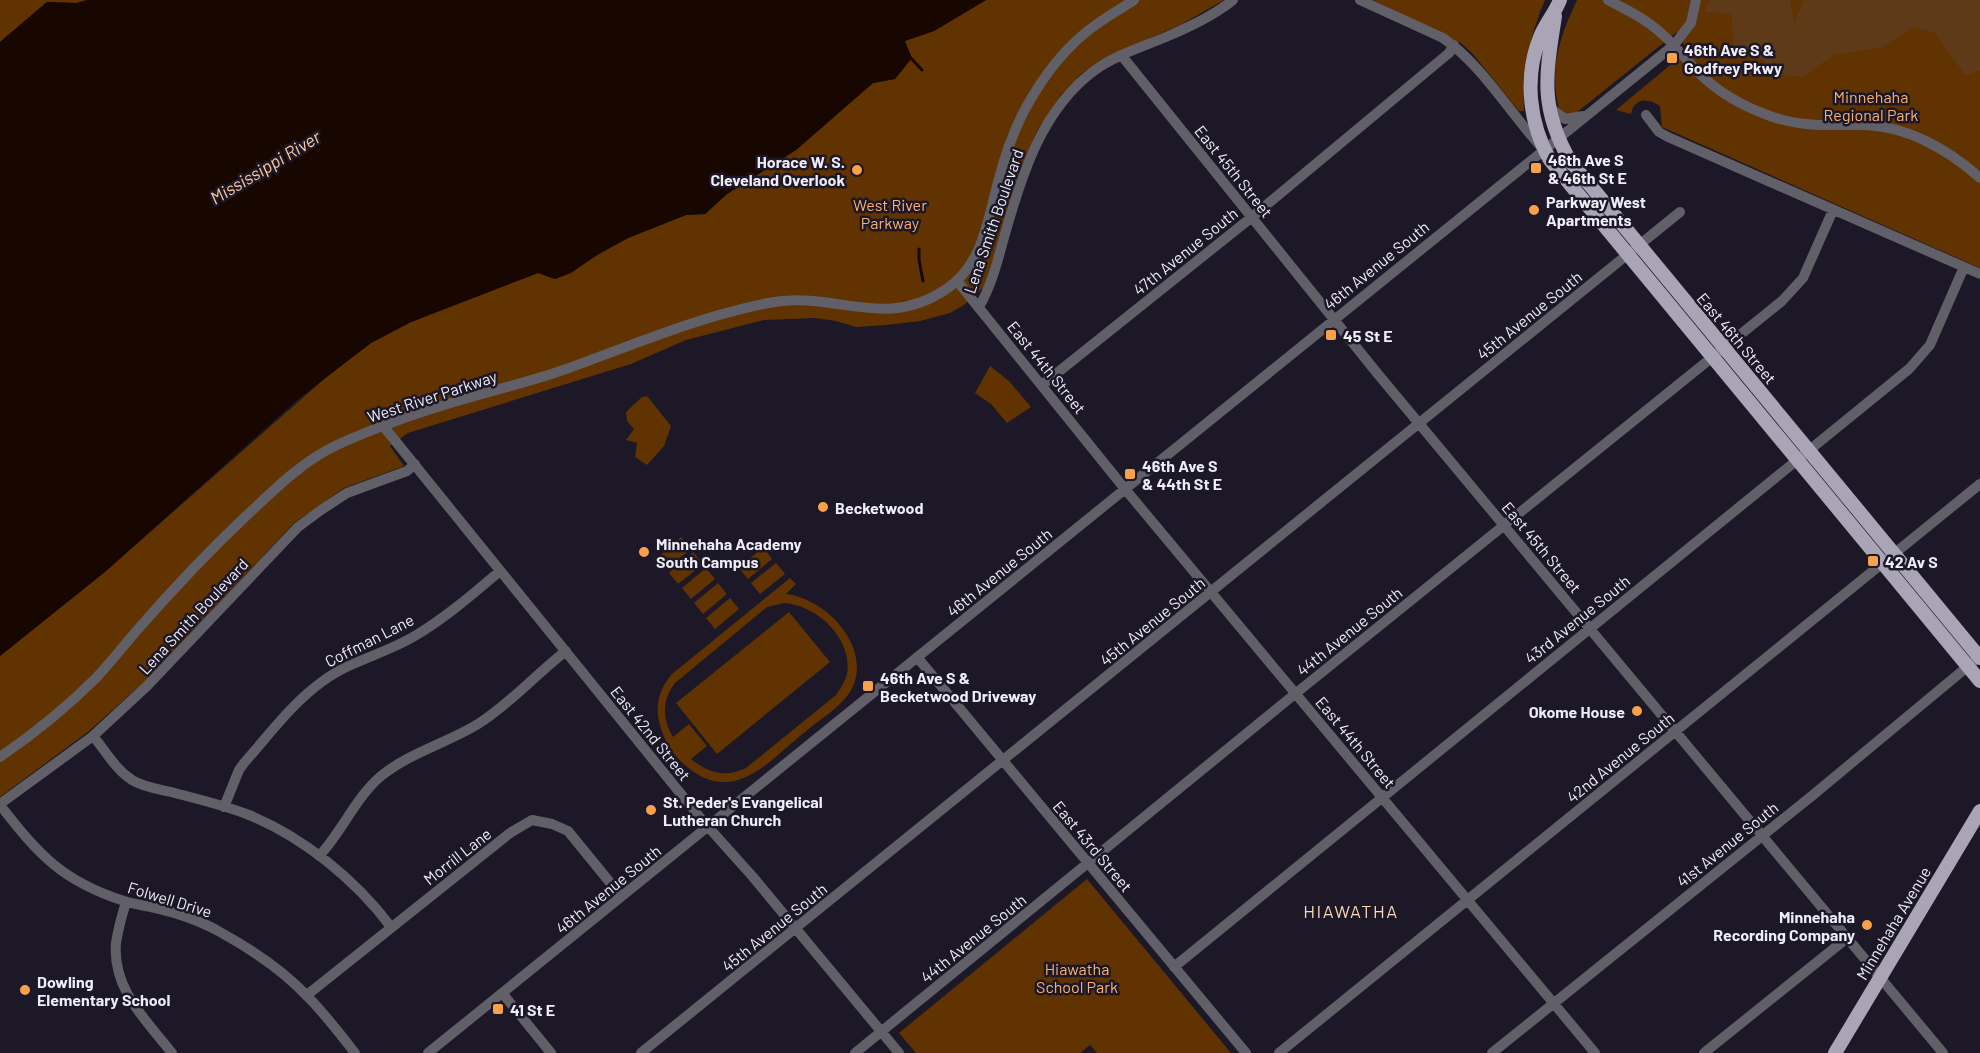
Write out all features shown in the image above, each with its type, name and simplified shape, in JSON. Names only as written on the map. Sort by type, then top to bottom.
[{"type":"main road","name":"East 46th Street","points":[[1559,4],[1547,59],[1546,80],[1549,107],[1558,138],[1578,171],[1980,657]]},
{"type":"main road","name":"East 46th Street","points":[[1559,4],[1540,34],[1530,74],[1533,114],[1544,150],[1569,185],[1980,681]]},
{"type":"main road","name":"Minnehaha Avenue","points":[[1835,1053],[1980,811]]},
{"type":"street","name":"West River Parkway","points":[[0,757],[41,728],[98,676],[195,565],[283,482],[319,455],[384,427],[457,401],[524,383],[673,328],[726,313],[784,300],[809,300],[876,309],[897,309],[930,299],[958,282],[981,250],[1008,149],[1022,115],[1039,86],[1078,38],[1098,22],[1134,0]]},
{"type":"street","name":"Lena Smith Boulevard","points":[[979,308],[995,268],[1020,184],[1036,143],[1050,120],[1079,82],[1103,65],[1194,25],[1233,0]]},
{"type":"street","points":[[1360,0],[1454,45]]},
{"type":"street","points":[[1608,0],[1644,19],[1674,45],[1715,87],[1755,110],[1812,125],[1862,125],[1893,129],[1947,152],[1980,178]]},
{"type":"street","name":"46th Avenue South","points":[[428,1053],[621,896],[709,828],[1674,45],[1690,22],[1696,0]]},
{"type":"street","name":"East 46th Street","points":[[1454,45],[1544,150]]},
{"type":"street","name":"47th Avenue South","points":[[1042,385],[1252,217],[1449,53],[1454,45]]},
{"type":"street","name":"East 45th Street","points":[[1122,56],[1334,319],[1943,1053]]},
{"type":"street","points":[[1549,107],[1565,119],[1589,114]]},
{"type":"street","points":[[1646,115],[1659,132],[1668,137],[1980,274]]},
{"type":"street","name":"44th Avenue South","points":[[855,1053],[1793,291],[1803,278],[1833,210]]},
{"type":"street","name":"45th Avenue South","points":[[641,1053],[1680,212]]},
{"type":"street","name":"43rd Avenue South","points":[[1174,967],[1909,369],[1930,345],[1964,267]]},
{"type":"street","name":"East 44th Street","points":[[958,282],[1125,489],[1595,1053]]},
{"type":"street","name":"East 42nd Street","points":[[384,427],[709,828],[796,928],[899,1053]]},
{"type":"street","name":"Lena Smith Boulevard","points":[[0,804],[93,736],[147,686],[298,527],[347,493],[407,471],[415,464]]},
{"type":"street","name":"42nd Avenue South","points":[[1279,1053],[1980,484]]},
{"type":"street","name":"Coffman Lane","points":[[224,807],[238,770],[304,696],[343,668],[413,637],[435,623],[501,571]]},
{"type":"street","points":[[319,855],[368,789],[381,776],[478,724],[566,651]]},
{"type":"street","name":"East 43rd Street","points":[[917,657],[1246,1053]]},
{"type":"street","name":"41st Avenue South","points":[[1492,1053],[1980,657]]},
{"type":"street","points":[[93,736],[119,769],[132,780],[250,816],[319,855],[350,881],[391,927]]},
{"type":"street","name":"Folwell Drive","points":[[0,804],[33,848],[75,880],[126,902],[162,910],[218,930],[256,954],[307,996],[355,1053]]},
{"type":"street","name":"Morrill Lane","points":[[307,996],[510,833],[532,820],[552,824],[568,831],[621,896]]},
{"type":"street","points":[[126,902],[116,941],[121,984],[172,1053]]},
{"type":"street","points":[[1704,1053],[1847,938]]},
{"type":"street","points":[[503,994],[551,1053]]},
{"type":"green space","points":[[0,0],[87,0],[77,3],[47,2],[0,42]]},
{"type":"green space","name":"West River Parkway","points":[[986,0],[1224,0],[1182,24],[1099,61],[1081,74],[1060,96],[1037,131],[1020,170],[985,286],[964,305],[950,313],[920,321],[887,325],[856,327],[815,318],[764,320],[686,340],[631,364],[408,433],[390,446],[404,466],[344,488],[294,523],[144,682],[89,731],[0,797],[0,656],[106,571],[331,373],[371,343],[411,322],[538,273],[555,279],[628,238],[686,215],[705,214],[727,194],[796,150],[873,83],[895,79],[904,41],[934,31]]},
{"type":"green space","points":[[1373,0],[1545,0],[1528,54],[1524,82],[1524,111],[1519,111],[1473,54],[1461,43]]},
{"type":"green space","name":"Minnehaha Regional Park","points":[[1577,0],[1980,0],[1980,268],[1662,127],[1660,106],[1656,103],[1639,102],[1635,104],[1631,114],[1616,110],[1687,51],[1677,32],[1576,113],[1569,115],[1559,110],[1555,80],[1558,54],[1565,28]]},
{"type":"green space","points":[[990,366],[1009,381],[1031,407],[1007,423],[991,404],[975,393]]},
{"type":"green space","points":[[647,396],[671,426],[664,446],[647,465],[635,457],[637,443],[626,440],[634,429],[627,421],[626,412],[642,397]]},
{"type":"green space","points":[[681,537],[691,549],[666,569],[657,558]]},
{"type":"green space","points":[[763,547],[772,559],[748,579],[739,568]]},
{"type":"green space","points":[[693,552],[703,564],[678,584],[669,573]]},
{"type":"green space","points":[[776,563],[785,574],[760,594],[751,583]]},
{"type":"green space","points":[[706,568],[715,579],[691,599],[682,588]]},
{"type":"green space","points":[[790,578],[796,584],[786,594],[815,604],[840,625],[855,653],[857,669],[850,692],[832,711],[755,772],[742,779],[728,782],[713,781],[697,774],[679,759],[666,741],[659,723],[658,706],[662,690],[672,674]],"holes":[[[784,603],[796,605],[820,617],[838,637],[847,661],[847,674],[842,685],[836,695],[746,768],[731,773],[704,768],[691,759],[707,746],[689,724],[673,737],[669,730],[665,710],[671,689],[675,683],[767,607]]]},
{"type":"green space","points":[[718,583],[727,594],[703,614],[694,603]]},
{"type":"green space","points":[[730,598],[739,609],[715,629],[706,618]]},
{"type":"green space","points":[[789,612],[830,662],[717,754],[676,703]]},
{"type":"green space","name":"Hiawatha School Park","points":[[1087,879],[1231,1053],[1097,1053],[1090,1045],[1080,1053],[916,1053],[899,1033]]},
{"type":"shaded area","points":[[1710,0],[1790,0],[1794,24],[1804,0],[1980,0],[1980,71],[1965,75],[1935,33],[1914,27],[1882,47],[1834,55],[1802,77],[1781,75],[1755,55],[1734,46],[1731,14],[1705,12]]},
{"type":"water","name":"Mississippi River","points":[[87,0],[986,0],[934,31],[905,41],[912,58],[895,79],[873,83],[796,150],[727,194],[705,214],[686,215],[628,238],[600,253],[571,273],[555,279],[538,273],[411,322],[371,343],[297,400],[106,571],[0,656],[0,42],[47,2],[77,3]]},
{"type":"waterway","points":[[909,56],[922,70]]},
{"type":"waterway","points":[[919,249],[923,281]]},
{"type":"place","name":"46th Ave S & Godfrey Pkwy","points":[[1672,58]]},
{"type":"place","name":"46th Ave S & 46th St E","points":[[1536,168]]},
{"type":"place","name":"Horace W. S. Cleveland Overlook","points":[[857,170]]},
{"type":"place","name":"Parkway West Apartments","points":[[1534,210]]},
{"type":"place","name":"45 St E","points":[[1331,335]]},
{"type":"place","name":"46th Ave S & 44th St E","points":[[1130,474]]},
{"type":"place","name":"Becketwood","points":[[823,507]]},
{"type":"place","name":"Minnehaha Academy South Campus","points":[[644,552]]},
{"type":"place","name":"42 Av S","points":[[1873,561]]},
{"type":"place","name":"46th Ave S & Becketwood Driveway","points":[[868,686]]},
{"type":"place","name":"Okome House","points":[[1637,711]]},
{"type":"place","name":"St. Peder's Evangelical Lutheran Church","points":[[651,810]]},
{"type":"place","name":"Minnehaha Recording Company","points":[[1867,925]]},
{"type":"place","name":"Dowling Elementary School","points":[[25,990]]},
{"type":"place","name":"41 St E","points":[[498,1009]]},
{"type":"district","name":"HIAWATHA","points":[[1351,911]]}]
